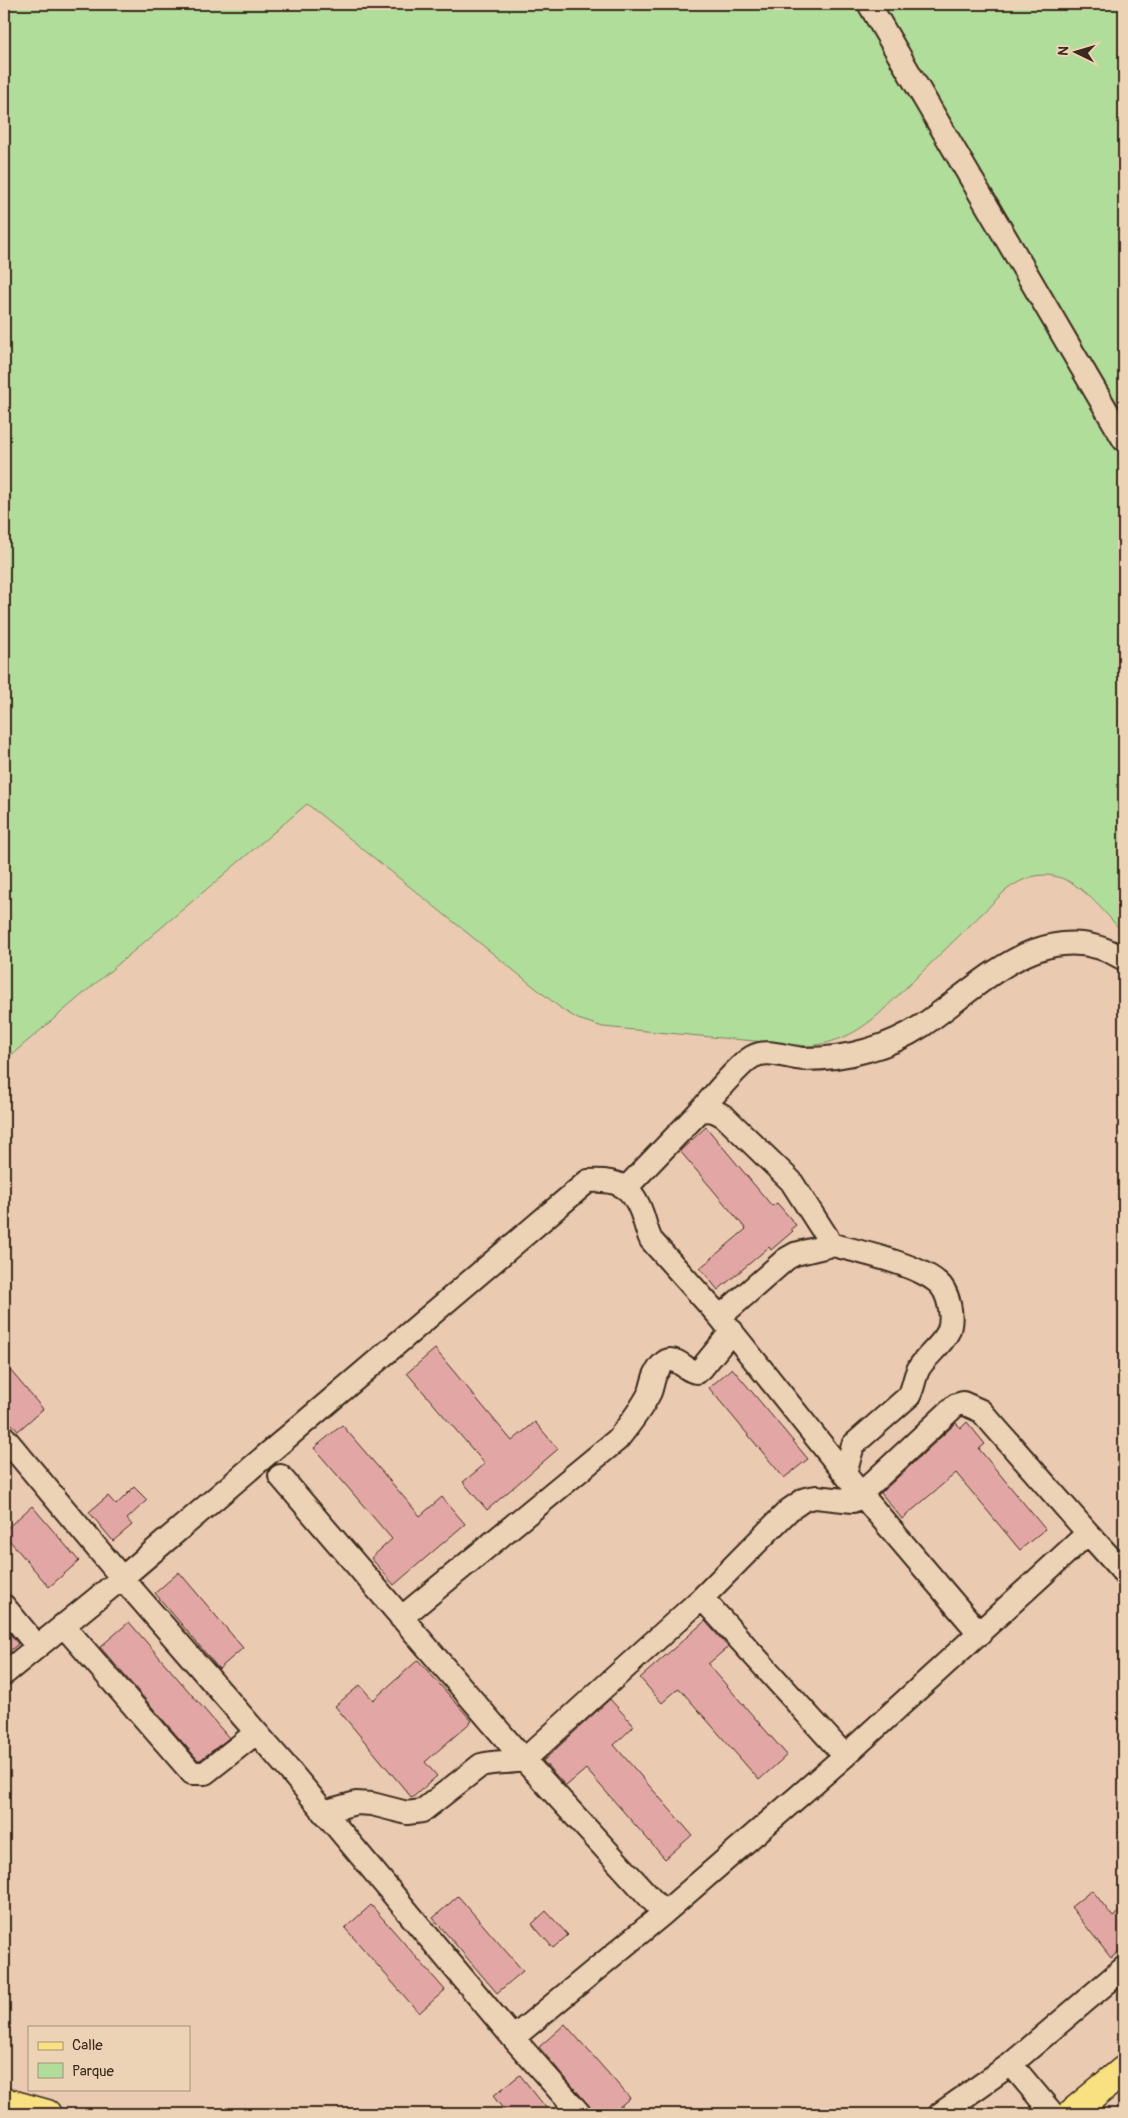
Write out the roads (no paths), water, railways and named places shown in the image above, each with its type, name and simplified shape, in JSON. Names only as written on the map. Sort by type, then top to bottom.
[{"type":"main road","points":[[1071,2114],[1124,2070]]},
{"type":"main road","points":[[4,2102],[47,2114]]},
{"type":"lane","points":[[869,4],[1124,440]]},
{"type":"lane","points":[[626,1188],[752,1057],[767,1053],[792,1058],[814,1059],[854,1053],[880,1046],[923,1024],[1004,965],[1035,951],[1058,945],[1083,944],[1100,948],[1124,959]]},
{"type":"lane","points":[[699,1112],[705,1110],[715,1111],[725,1117],[790,1181],[827,1236],[829,1244]]},
{"type":"lane","points":[[4,1674],[122,1578],[588,1181],[603,1180],[615,1182],[626,1188],[641,1211],[645,1228],[651,1240],[726,1324],[861,1494],[980,1634]]},
{"type":"lane","points":[[401,1618],[618,1440],[639,1412],[661,1365],[672,1360],[687,1370],[697,1372],[702,1368],[726,1324],[786,1259],[795,1254],[823,1248],[829,1244],[872,1255],[924,1274],[939,1283],[946,1296],[950,1314],[948,1332],[920,1366],[914,1377],[914,1388],[909,1396],[853,1445],[845,1474]]},
{"type":"lane","points":[[324,1812],[356,1803],[372,1804],[407,1813],[422,1811],[481,1765],[493,1762],[509,1763],[524,1760],[702,1598],[789,1510],[805,1498],[816,1497],[853,1501],[949,1409],[963,1403],[980,1412],[1124,1573]]},
{"type":"lane","points":[[4,1437],[122,1578],[324,1812],[512,2038],[580,2114]]},
{"type":"lane","points":[[280,1476],[524,1760],[664,1913]]},
{"type":"lane","points":[[512,2038],[664,1913],[845,1756],[980,1634],[1088,1532]]},
{"type":"lane","points":[[702,1598],[845,1756]]},
{"type":"lane","points":[[4,1606],[38,1646]]},
{"type":"lane","points":[[63,1625],[192,1773],[205,1773],[256,1733]]},
{"type":"lane","points":[[940,2114],[1010,2064],[1124,1968]]},
{"type":"lane","points":[[1010,2064],[1052,2114]]}]
